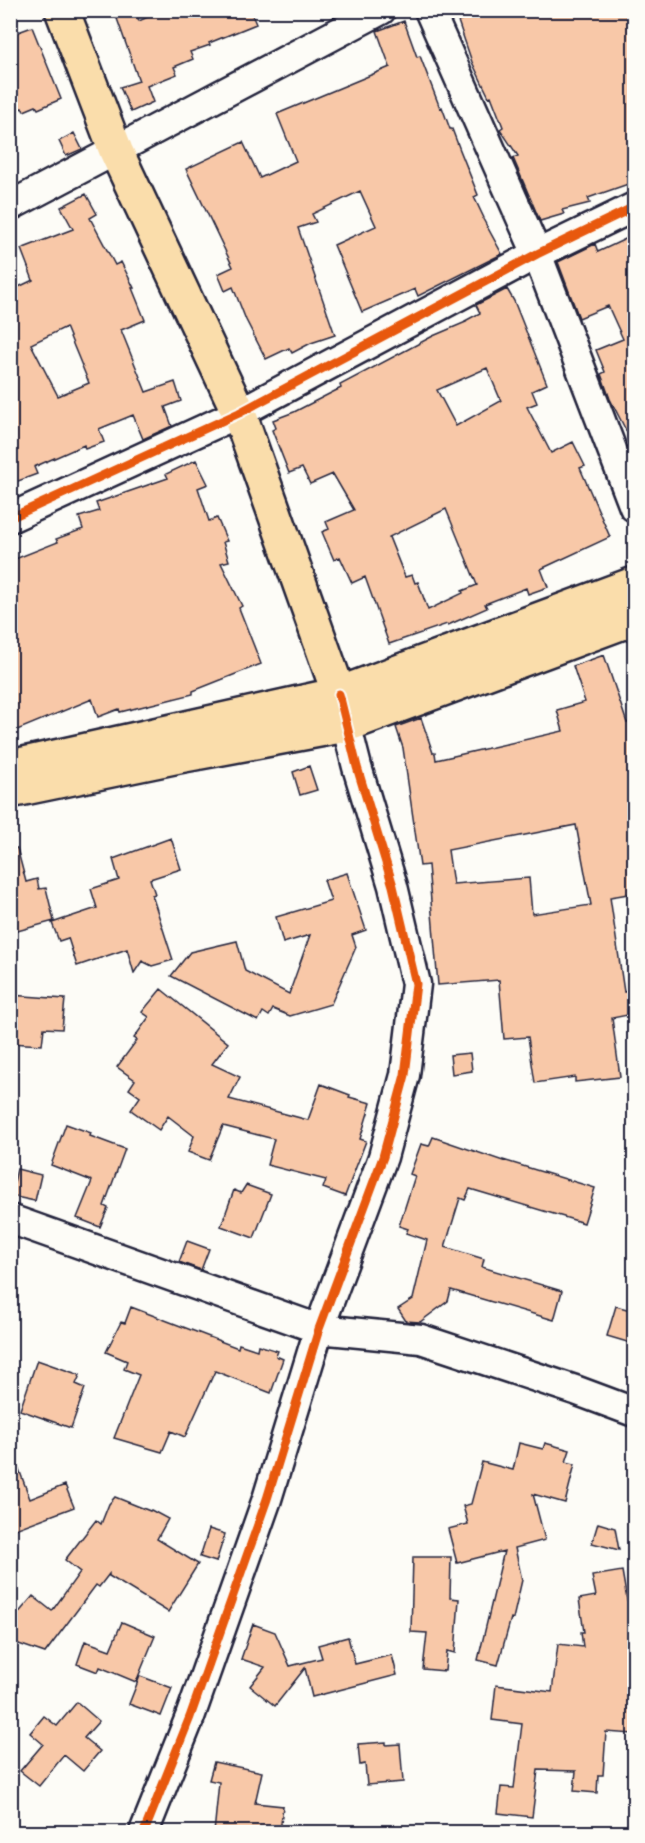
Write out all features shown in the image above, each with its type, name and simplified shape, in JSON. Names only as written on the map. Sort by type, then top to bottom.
[{"type":"main road","points":[[62,10],[116,151],[240,413],[342,709]]},
{"type":"main road","points":[[342,709],[634,584]]},
{"type":"main road","points":[[11,772],[342,709],[634,618]]},
{"type":"street","points":[[10,206],[381,10]]},
{"type":"street","points":[[429,10],[537,254],[634,507]]},
{"type":"street","points":[[10,518],[240,413],[537,254],[634,207]]},
{"type":"street","points":[[144,1833],[190,1717],[263,1510],[319,1329],[386,1147],[405,1075],[416,984],[393,886],[342,709]]},
{"type":"street","points":[[10,1219],[319,1329],[421,1340],[575,1390],[634,1412]]},
{"type":"building","points":[[114,10],[135,10],[139,21],[163,10],[250,10],[256,24],[190,52],[193,59],[174,67],[177,74],[147,86],[153,102],[131,112],[120,87],[139,81]]},
{"type":"building","points":[[484,10],[634,10],[634,182],[588,198],[590,203],[562,210],[564,214],[540,221],[513,158],[518,156],[500,129],[503,127],[491,96],[489,97],[472,62],[458,21]]},
{"type":"building","points":[[404,21],[417,57],[420,56],[440,108],[442,107],[450,129],[452,129],[478,195],[474,197],[483,219],[502,254],[418,296],[415,289],[362,312],[334,245],[376,226],[360,191],[312,214],[316,222],[298,228],[335,335],[311,343],[292,353],[289,348],[266,359],[246,320],[233,287],[225,291],[218,274],[233,267],[186,169],[243,142],[260,178],[296,161],[277,114],[390,67],[377,31]]},
{"type":"building","points":[[32,27],[61,99],[38,109],[36,106],[24,111],[22,108],[10,113],[10,35]]},
{"type":"building","points":[[74,133],[82,149],[66,156],[59,141]]},
{"type":"building","points":[[86,194],[97,214],[90,218],[115,265],[121,262],[134,288],[132,288],[145,320],[121,330],[146,392],[175,382],[181,401],[165,407],[172,426],[143,439],[133,415],[99,429],[104,442],[85,449],[84,445],[34,467],[37,474],[10,484],[10,291],[33,280],[21,249],[73,229],[61,207]],"holes":[[[66,327],[89,383],[58,396],[31,344]]]},
{"type":"building","points":[[634,235],[634,446],[610,399],[601,374],[605,372],[596,350],[623,339],[608,306],[579,318],[558,262],[595,244],[598,252]]},
{"type":"building","points":[[507,289],[514,301],[547,384],[532,391],[537,403],[527,407],[551,453],[573,442],[585,466],[580,468],[610,537],[541,569],[548,587],[528,594],[526,588],[485,604],[487,608],[448,625],[389,644],[365,577],[352,583],[340,557],[334,560],[322,532],[329,529],[326,522],[354,510],[333,474],[310,484],[302,468],[289,473],[272,430],[276,428],[273,420],[341,388],[340,385],[433,336],[466,322],[480,313],[476,305]],"holes":[[[487,368],[501,401],[456,426],[437,390]],[[446,509],[477,585],[428,610],[418,582],[415,583],[412,575],[405,577],[389,537]]]},
{"type":"building","points":[[196,460],[208,484],[198,488],[209,521],[217,518],[227,541],[223,542],[229,561],[221,563],[242,606],[239,608],[261,664],[193,691],[193,694],[120,712],[119,709],[98,717],[92,699],[10,733],[10,561],[58,542],[56,539],[83,529],[79,517],[99,511],[96,503],[168,478],[166,474]]},
{"type":"building","points":[[604,655],[627,723],[634,721],[634,893],[610,897],[624,992],[629,991],[633,1014],[612,1018],[620,1077],[575,1082],[575,1077],[535,1083],[528,1037],[504,1039],[499,980],[438,985],[428,865],[420,866],[403,748],[396,727],[421,718],[436,760],[563,731],[557,710],[585,702],[573,666]],"holes":[[[576,825],[591,905],[532,914],[529,878],[453,884],[448,850]]]},
{"type":"building","points":[[309,766],[317,790],[300,795],[293,772]]},
{"type":"building","points":[[171,838],[181,869],[150,879],[155,894],[152,895],[173,960],[152,966],[142,961],[134,973],[127,949],[77,966],[68,938],[59,941],[52,923],[97,908],[91,889],[119,880],[113,859]]},
{"type":"building","points":[[10,848],[17,848],[26,882],[37,879],[39,889],[46,888],[54,921],[10,933]]},
{"type":"building","points":[[347,873],[366,930],[352,935],[356,947],[331,1004],[290,1016],[273,1009],[269,1016],[263,1012],[258,1021],[171,976],[190,952],[237,941],[245,971],[289,994],[310,935],[283,943],[276,917],[331,901],[324,880]]},
{"type":"building","points":[[161,989],[228,1043],[212,1064],[240,1077],[229,1099],[308,1120],[321,1084],[350,1095],[349,1097],[371,1103],[360,1139],[366,1141],[345,1196],[323,1188],[326,1180],[267,1165],[274,1139],[223,1126],[209,1160],[188,1152],[194,1136],[168,1116],[159,1130],[131,1110],[140,1097],[129,1089],[135,1080],[117,1067],[137,1040],[134,1038],[149,1017],[142,1012]]},
{"type":"building","points":[[10,995],[65,999],[62,1029],[44,1028],[42,1045],[10,1043]]},
{"type":"building","points":[[470,1053],[472,1071],[452,1074],[450,1055]]},
{"type":"building","points":[[66,1124],[125,1149],[104,1206],[108,1208],[100,1227],[77,1218],[92,1181],[51,1165]]},
{"type":"building","points":[[433,1137],[503,1161],[595,1188],[584,1223],[470,1189],[465,1200],[460,1198],[445,1247],[484,1259],[482,1267],[562,1291],[554,1320],[451,1290],[448,1301],[420,1322],[406,1321],[398,1309],[413,1299],[427,1240],[406,1233],[408,1229],[399,1226],[415,1176],[410,1174],[421,1144],[429,1146]]},
{"type":"building","points":[[17,1169],[41,1175],[35,1201],[11,1196]]},
{"type":"building","points":[[246,1185],[271,1194],[254,1238],[221,1226],[234,1190],[241,1193]]},
{"type":"building","points":[[187,1241],[209,1249],[201,1270],[179,1262]]},
{"type":"building","points":[[616,1306],[634,1311],[634,1344],[607,1336]]},
{"type":"building","points":[[131,1307],[238,1348],[239,1344],[257,1350],[258,1345],[278,1351],[276,1356],[283,1359],[271,1393],[215,1371],[185,1437],[171,1431],[162,1452],[114,1438],[139,1375],[124,1369],[127,1361],[106,1352],[121,1322],[125,1323]]},
{"type":"building","points":[[37,1360],[80,1375],[76,1384],[85,1388],[71,1428],[20,1410]]},
{"type":"building","points":[[519,1443],[543,1449],[545,1443],[570,1450],[566,1462],[575,1464],[565,1503],[533,1494],[545,1540],[515,1548],[522,1580],[513,1619],[511,1618],[498,1665],[478,1660],[504,1551],[457,1563],[448,1529],[468,1524],[463,1506],[471,1504],[482,1462],[513,1470]]},
{"type":"building","points":[[13,1453],[30,1499],[65,1485],[74,1507],[10,1531],[10,1454]]},
{"type":"building","points":[[115,1497],[168,1519],[157,1539],[198,1564],[168,1612],[109,1574],[99,1587],[96,1585],[45,1653],[10,1641],[10,1623],[33,1596],[52,1611],[80,1572],[65,1560],[96,1520],[101,1524],[109,1504]]},
{"type":"building","points":[[598,1523],[615,1528],[619,1550],[592,1543]]},
{"type":"building","points":[[209,1529],[225,1534],[216,1562],[200,1557]]},
{"type":"building","points":[[413,1557],[451,1557],[450,1598],[459,1599],[455,1653],[447,1651],[445,1671],[423,1669],[427,1633],[411,1632]]},
{"type":"building","points":[[622,1571],[627,1600],[634,1599],[634,1734],[606,1732],[603,1775],[598,1775],[597,1793],[574,1791],[576,1771],[538,1770],[532,1817],[498,1813],[501,1787],[514,1788],[522,1724],[492,1720],[496,1685],[552,1692],[558,1644],[583,1647],[581,1632],[584,1632],[579,1599],[596,1596],[592,1576]]},
{"type":"building","points":[[122,1622],[155,1636],[136,1682],[100,1667],[98,1672],[77,1664],[85,1641],[110,1650]]},
{"type":"building","points":[[253,1624],[275,1632],[290,1666],[322,1658],[318,1645],[348,1637],[355,1664],[392,1655],[397,1675],[312,1697],[305,1668],[275,1706],[250,1686],[265,1667],[241,1659]]},
{"type":"building","points":[[140,1676],[172,1688],[161,1716],[129,1704]]},
{"type":"building","points":[[77,1702],[99,1721],[84,1738],[100,1751],[83,1771],[64,1755],[39,1786],[20,1771],[43,1744],[30,1733],[44,1716],[57,1726]]},
{"type":"building","points":[[386,1742],[386,1745],[400,1744],[403,1782],[367,1785],[365,1764],[360,1765],[358,1744]]},
{"type":"building","points":[[214,1762],[262,1772],[255,1803],[283,1806],[280,1833],[214,1833],[219,1782],[209,1780]]},
{"type":"cycle path","points":[[10,518],[239,413],[537,254],[634,207]]},
{"type":"cycle path","points":[[144,1832],[190,1717],[267,1499],[319,1329],[383,1157],[405,1075],[416,984],[393,886],[357,767],[339,694]]}]
